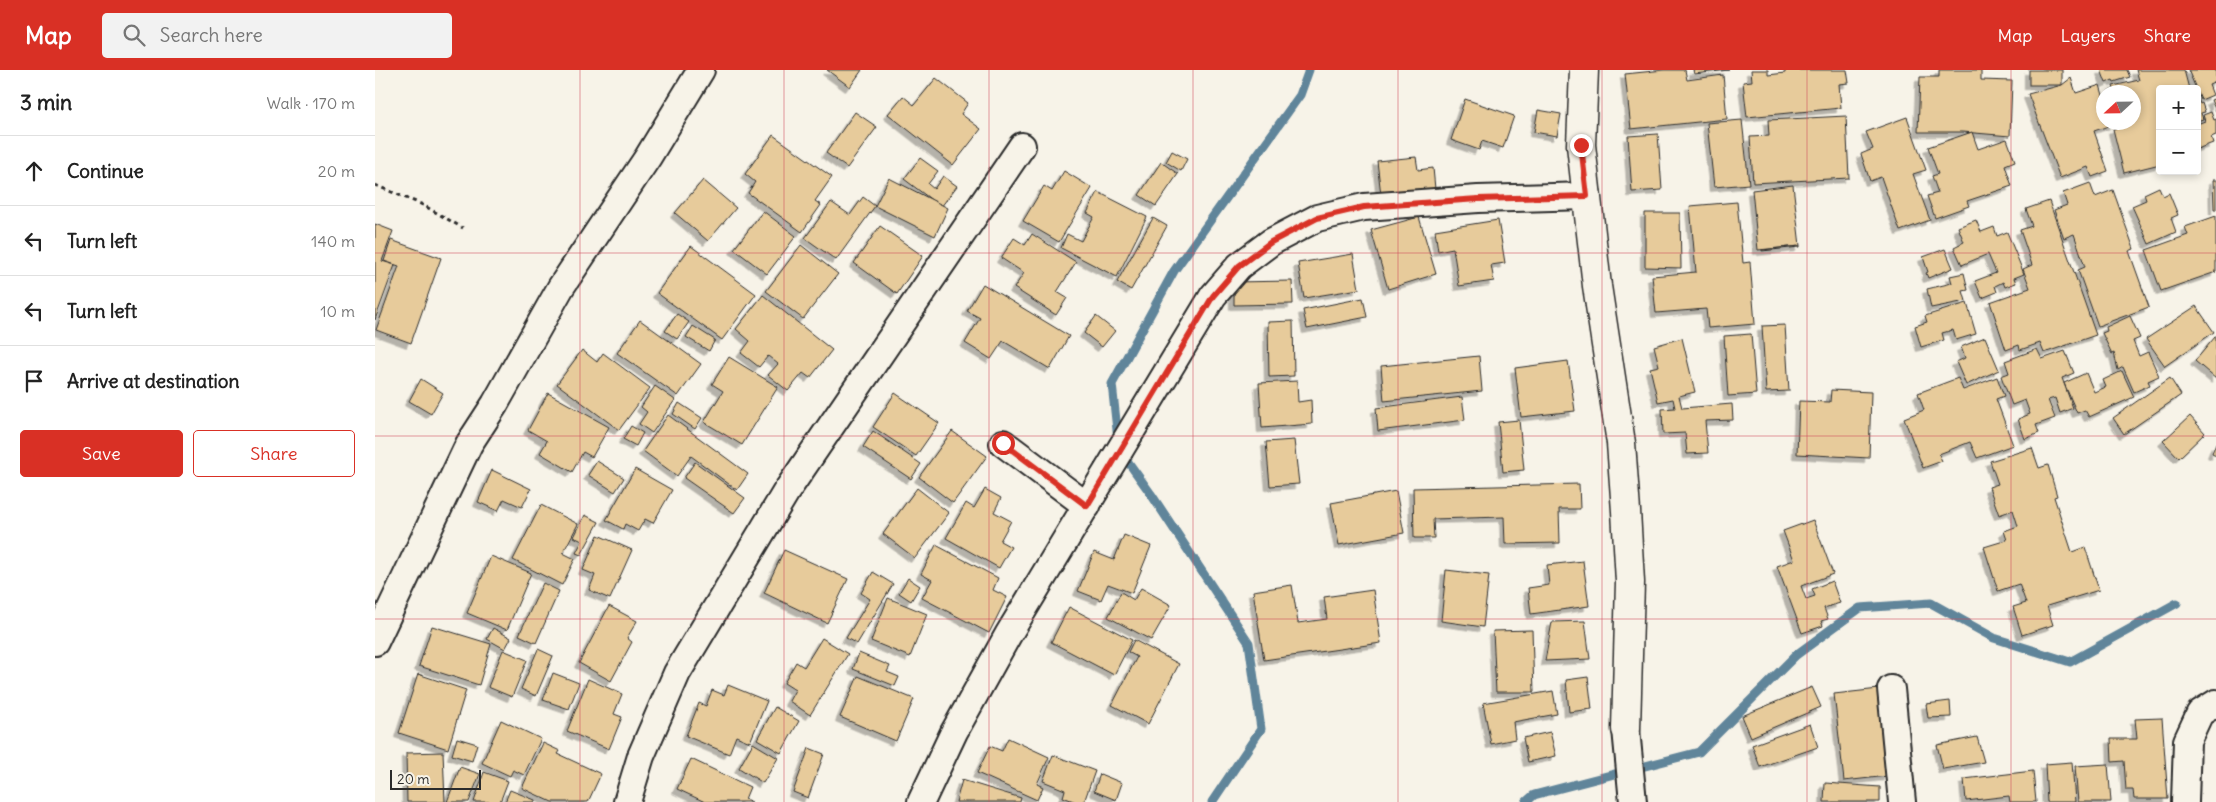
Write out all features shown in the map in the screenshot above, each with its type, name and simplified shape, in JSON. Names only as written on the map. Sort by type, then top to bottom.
[{"type":"street","points":[[375,642],[469,444],[495,404],[561,288],[648,157],[701,70]]},
{"type":"street","points":[[1584,70],[1581,145],[1597,286],[1621,443],[1630,582],[1626,729],[1633,802]]},
{"type":"street","points":[[627,802],[641,756],[677,674],[785,492],[1022,146]]},
{"type":"street","points":[[921,802],[954,732],[1008,634],[1213,296],[1239,266],[1271,242],[1317,218],[1364,207],[1478,199],[1587,196]]},
{"type":"street","points":[[1003,443],[1087,506]]},
{"type":"street","points":[[1891,689],[1902,802]]},
{"type":"street","points":[[2185,802],[2187,741],[2200,714],[2216,703]]},
{"type":"path","points":[[375,185],[423,204],[463,228]]},
{"type":"building","points":[[827,70],[862,70],[850,87]]},
{"type":"building","points":[[1685,70],[1687,80],[1723,75],[1727,119],[1631,129],[1625,74]]},
{"type":"building","points":[[1693,70],[1729,70],[1694,74]]},
{"type":"building","points":[[1751,70],[1768,70],[1768,75],[1785,73],[1785,70],[1847,70],[1849,83],[1839,84],[1841,108],[1747,117],[1743,82],[1752,81]]},
{"type":"building","points":[[1939,70],[1981,70],[1981,80],[2012,81],[2010,136],[1963,132],[1918,132],[1920,77],[1939,77]]},
{"type":"building","points":[[2029,70],[2062,70],[2062,85],[2029,85]]},
{"type":"building","points":[[2101,70],[2127,70],[2130,77],[2106,83]]},
{"type":"building","points":[[2136,70],[2184,70],[2188,85],[2156,85],[2156,165],[2124,173],[2113,130],[2141,130],[2141,85],[2117,85],[2139,80]]},
{"type":"building","points":[[2188,70],[2216,70],[2216,82],[2209,85],[2213,95],[2201,100],[2201,85],[2194,85]]},
{"type":"building","points":[[936,78],[968,103],[961,114],[981,129],[953,165],[888,114],[903,96],[914,105]]},
{"type":"building","points":[[2071,78],[2076,93],[2096,86],[2097,130],[2094,131],[2108,171],[2092,177],[2088,167],[2060,178],[2028,94],[2062,85]]},
{"type":"building","points":[[2216,98],[2216,111],[2211,100]]},
{"type":"building","points":[[1465,99],[1514,116],[1503,148],[1482,141],[1479,150],[1451,140]]},
{"type":"building","points":[[2202,103],[2205,112],[2201,113]]},
{"type":"building","points":[[1538,110],[1561,114],[1557,136],[1534,132]]},
{"type":"building","points":[[855,112],[877,127],[847,168],[826,153]]},
{"type":"building","points":[[2211,112],[2214,120],[2216,119],[2216,135],[2211,137],[2213,143],[2201,148],[2201,122],[2205,121],[2203,115]]},
{"type":"building","points":[[1846,116],[1849,178],[1753,183],[1750,137],[1769,136],[1768,120]]},
{"type":"building","points":[[1907,117],[1926,170],[1913,174],[1930,220],[1900,231],[1881,177],[1870,181],[1861,154],[1873,149],[1866,132]]},
{"type":"building","points":[[1742,120],[1749,184],[1714,187],[1707,123]]},
{"type":"building","points":[[1972,132],[1978,149],[2007,139],[2015,161],[2005,165],[2012,186],[1967,201],[1969,206],[1935,218],[1927,196],[1938,193],[1932,176],[1938,174],[1928,147]]},
{"type":"building","points":[[1658,134],[1662,190],[1632,192],[1628,136]]},
{"type":"building","points":[[773,135],[832,177],[815,201],[821,205],[802,232],[748,193],[755,182],[745,174]]},
{"type":"building","points":[[1172,151],[1187,159],[1181,171],[1166,162]]},
{"type":"building","points":[[1416,157],[1418,170],[1433,168],[1435,189],[1381,195],[1377,161]]},
{"type":"building","points":[[920,158],[938,171],[928,184],[934,189],[943,176],[957,186],[941,207],[904,179]]},
{"type":"building","points":[[1161,162],[1178,174],[1156,206],[1139,195]]},
{"type":"building","points":[[1064,171],[1092,188],[1059,242],[1023,221],[1044,186],[1052,191]]},
{"type":"building","points":[[889,178],[948,208],[935,236],[875,206]]},
{"type":"building","points":[[703,180],[736,208],[708,241],[675,213]]},
{"type":"building","points":[[2213,180],[2216,180],[2216,210],[2214,210]]},
{"type":"building","points":[[2090,183],[2095,197],[2113,190],[2134,249],[2129,251],[2149,307],[2098,326],[2078,270],[2085,267],[2074,234],[2064,238],[2054,210],[2067,205],[2063,193]]},
{"type":"building","points":[[1793,185],[1800,246],[1758,250],[1752,190]]},
{"type":"building","points":[[2159,187],[2163,196],[2169,193],[2178,215],[2171,218],[2176,232],[2149,244],[2132,206],[2146,200],[2144,194]]},
{"type":"building","points":[[1098,192],[1147,217],[1117,277],[1061,248],[1067,234],[1081,241],[1094,217],[1087,213]]},
{"type":"building","points":[[863,197],[875,206],[836,260],[805,238],[831,202],[850,215]]},
{"type":"building","points":[[2049,201],[2096,335],[2044,353],[2040,343],[2020,350],[2019,345],[2006,350],[1990,302],[2030,288],[2023,269],[2032,265],[2020,230],[2032,226],[2026,209]]},
{"type":"building","points":[[1737,202],[1743,263],[1750,262],[1755,324],[1708,328],[1706,309],[1656,313],[1652,276],[1696,272],[1690,206]]},
{"type":"building","points":[[763,211],[796,236],[767,274],[734,249]]},
{"type":"building","points":[[1645,213],[1680,213],[1681,268],[1645,267]]},
{"type":"building","points":[[2216,216],[2216,272],[2161,291],[2146,250],[2188,235],[2185,227]]},
{"type":"building","points":[[1419,217],[1436,274],[1388,289],[1371,230]]},
{"type":"building","points":[[1153,218],[1167,226],[1131,290],[1117,282]]},
{"type":"building","points":[[1498,220],[1505,263],[1491,265],[1494,281],[1459,286],[1453,248],[1438,251],[1435,230]]},
{"type":"building","points":[[1976,220],[1981,232],[1994,227],[1997,236],[2007,232],[2024,274],[2014,278],[2016,283],[2005,287],[2003,282],[1995,286],[1997,292],[1982,298],[1975,281],[1996,273],[1988,254],[1962,265],[1954,247],[1964,242],[1958,227]]},
{"type":"building","points":[[375,224],[393,231],[382,261],[395,265],[375,320]]},
{"type":"building","points":[[880,226],[923,256],[897,294],[854,263]]},
{"type":"building","points":[[1032,234],[1076,262],[1057,292],[1067,298],[1056,315],[1014,288],[1024,273],[1001,258],[1014,238],[1025,245]]},
{"type":"building","points":[[391,240],[441,258],[411,343],[376,330],[399,266],[384,261]]},
{"type":"building","points":[[801,245],[838,274],[803,319],[766,291]]},
{"type":"building","points":[[691,246],[756,294],[722,340],[657,293]]},
{"type":"building","points":[[1800,247],[1762,251],[1762,250]]},
{"type":"building","points":[[1945,249],[1953,268],[1928,278],[1923,257]]},
{"type":"building","points":[[1353,254],[1359,289],[1304,298],[1298,263]]},
{"type":"building","points":[[1964,273],[1968,290],[1963,291],[1966,301],[1931,308],[1927,289],[1952,283],[1950,276]]},
{"type":"building","points":[[1292,281],[1293,304],[1234,305],[1234,282]]},
{"type":"building","points":[[983,284],[1069,336],[1050,369],[1003,341],[991,359],[965,343],[980,318],[967,311]]},
{"type":"building","points":[[763,295],[832,350],[810,378],[803,373],[788,391],[768,375],[778,364],[768,356],[759,367],[741,353],[750,341],[736,329]]},
{"type":"building","points":[[1363,298],[1367,317],[1307,329],[1303,310]]},
{"type":"building","points":[[1967,303],[1976,334],[1956,340],[1953,330],[1942,333],[1944,340],[1921,347],[1915,326],[1927,322],[1925,316]]},
{"type":"building","points":[[2196,306],[2214,332],[2165,366],[2146,339]]},
{"type":"building","points":[[677,314],[689,322],[677,339],[665,331]]},
{"type":"building","points":[[1096,316],[1115,331],[1102,347],[1084,333]]},
{"type":"building","points":[[2130,316],[2140,338],[2133,341],[2139,356],[2148,352],[2159,376],[2148,381],[2150,385],[2134,392],[2123,367],[2118,370],[2114,353],[2112,354],[2102,333],[2107,331],[2106,327]]},
{"type":"building","points":[[640,320],[701,364],[678,396],[617,353]]},
{"type":"building","points":[[1293,321],[1294,376],[1269,377],[1268,322]]},
{"type":"building","points":[[1785,325],[1789,391],[1766,392],[1762,326]]},
{"type":"building","points":[[693,326],[715,340],[709,351],[686,337]]},
{"type":"building","points":[[1751,334],[1756,394],[1728,396],[1724,336]]},
{"type":"building","points":[[1985,337],[1999,370],[1966,385],[1956,362],[1965,358],[1961,347]]},
{"type":"building","points":[[2216,337],[2216,379],[2195,361]]},
{"type":"building","points":[[1682,338],[1695,392],[1679,396],[1682,408],[1732,404],[1733,420],[1705,421],[1708,453],[1687,454],[1685,433],[1663,434],[1662,409],[1675,408],[1673,399],[1658,402],[1650,368],[1659,366],[1654,346]]},
{"type":"building","points":[[2037,349],[2042,359],[2065,351],[2074,373],[2062,378],[2073,408],[2060,413],[2055,398],[2048,400],[2055,418],[2036,425],[2039,433],[2025,439],[2018,419],[2030,414],[2025,400],[2012,405],[2001,376],[2009,373],[2005,361]]},
{"type":"building","points":[[582,350],[597,362],[603,353],[650,388],[619,430],[557,384]]},
{"type":"building","points":[[1479,356],[1482,391],[1384,401],[1381,366]]},
{"type":"building","points":[[729,357],[778,387],[742,445],[704,422],[723,391],[712,384]]},
{"type":"building","points":[[1568,361],[1575,411],[1521,417],[1515,368]]},
{"type":"building","points":[[2122,371],[2134,397],[2089,417],[2085,410],[2077,413],[2064,383],[2086,373],[2094,392],[2106,387],[2103,380]]},
{"type":"building","points":[[1997,377],[2004,396],[1996,399],[2013,445],[1977,458],[1970,442],[1939,454],[1942,461],[1923,468],[1904,418],[1924,410],[1918,393],[1958,378],[1963,390]]},
{"type":"building","points":[[2170,378],[2181,395],[2124,434],[2113,418]]},
{"type":"building","points":[[421,379],[443,393],[431,414],[409,401]]},
{"type":"building","points":[[1297,381],[1298,402],[1311,400],[1312,424],[1262,428],[1259,383]]},
{"type":"building","points":[[655,386],[675,400],[652,433],[639,424],[647,412],[641,407]]},
{"type":"building","points":[[1831,390],[1871,392],[1869,458],[1797,454],[1799,401],[1830,402]]},
{"type":"building","points":[[548,393],[609,427],[592,457],[583,452],[572,472],[540,453],[547,441],[528,430]]},
{"type":"building","points":[[895,393],[939,423],[916,456],[873,427]]},
{"type":"building","points":[[1462,397],[1465,420],[1378,431],[1376,408]]},
{"type":"building","points":[[679,403],[702,418],[695,429],[673,414]]},
{"type":"building","points":[[668,415],[748,474],[737,490],[691,456],[677,476],[643,451]]},
{"type":"building","points":[[2190,416],[2205,433],[2179,458],[2163,441]]},
{"type":"building","points":[[1519,420],[1524,470],[1503,472],[1498,422]]},
{"type":"building","points":[[631,426],[643,433],[636,446],[623,439]]},
{"type":"building","points":[[873,431],[921,464],[911,479],[863,447]]},
{"type":"building","points":[[952,431],[987,456],[953,503],[919,477]]},
{"type":"building","points":[[1294,440],[1299,484],[1270,486],[1266,442]]},
{"type":"building","points":[[2216,443],[2216,455],[2212,453]]},
{"type":"building","points":[[2032,448],[2039,468],[2048,465],[2057,496],[2054,497],[2072,552],[2085,547],[2099,590],[2047,606],[2053,625],[2022,635],[2013,607],[2026,603],[2019,584],[1998,591],[1984,547],[2007,540],[2004,531],[2018,526],[2013,510],[1999,515],[1989,487],[1998,484],[1990,461]]},
{"type":"building","points":[[597,461],[624,478],[615,492],[588,475]]},
{"type":"building","points":[[695,462],[745,498],[734,513],[684,478]]},
{"type":"building","points":[[635,469],[672,490],[653,523],[645,519],[638,531],[625,524],[623,529],[606,520]]},
{"type":"building","points":[[492,470],[531,489],[522,507],[504,499],[498,511],[478,502]]},
{"type":"building","points":[[1579,484],[1580,509],[1559,509],[1560,543],[1505,544],[1504,517],[1433,519],[1434,538],[1414,538],[1413,488]]},
{"type":"building","points":[[917,488],[949,513],[915,558],[883,534]]},
{"type":"building","points":[[985,489],[1001,498],[994,512],[1011,521],[1000,541],[1011,547],[999,568],[946,538],[966,503],[974,508]]},
{"type":"building","points":[[1396,491],[1404,533],[1339,545],[1331,503]]},
{"type":"building","points":[[541,505],[578,524],[563,553],[575,559],[562,585],[513,560]]},
{"type":"building","points":[[585,515],[599,522],[581,555],[576,553],[582,541],[574,537]]},
{"type":"building","points":[[1813,520],[1833,574],[1801,586],[1806,599],[1815,596],[1812,589],[1832,581],[1840,603],[1824,608],[1828,619],[1821,621],[1823,626],[1802,633],[1777,566],[1794,560],[1783,531]]},
{"type":"building","points":[[598,535],[632,550],[610,599],[589,590],[595,575],[583,570]]},
{"type":"building","points":[[1124,535],[1151,546],[1132,593],[1108,584],[1101,600],[1078,591],[1094,552],[1114,560]]},
{"type":"building","points":[[936,545],[998,578],[993,590],[1007,597],[989,633],[922,598],[932,580],[921,574]]},
{"type":"building","points":[[784,550],[848,579],[827,623],[764,593]]},
{"type":"building","points":[[491,556],[531,573],[507,630],[467,613]]},
{"type":"building","points":[[1583,561],[1589,606],[1531,614],[1528,588],[1549,585],[1547,565]]},
{"type":"building","points":[[1446,570],[1489,575],[1483,627],[1441,621]]},
{"type":"building","points":[[873,572],[893,584],[857,644],[846,638],[870,599],[861,593]]},
{"type":"building","points":[[908,578],[920,586],[911,601],[899,593]]},
{"type":"building","points":[[543,583],[559,591],[536,643],[519,635]]},
{"type":"building","points":[[1292,585],[1298,623],[1327,619],[1324,597],[1373,590],[1381,643],[1264,660],[1253,591]]},
{"type":"building","points":[[1141,588],[1171,605],[1151,640],[1108,617],[1121,592],[1134,600]]},
{"type":"building","points":[[888,598],[927,614],[910,657],[871,641]]},
{"type":"building","points":[[609,606],[637,621],[627,638],[632,642],[611,681],[579,663]]},
{"type":"building","points":[[1069,607],[1132,640],[1114,675],[1051,642]]},
{"type":"building","points":[[1585,621],[1590,659],[1545,661],[1552,622]]},
{"type":"building","points":[[432,626],[491,644],[479,685],[419,666]]},
{"type":"building","points":[[493,628],[511,638],[505,649],[487,639]]},
{"type":"building","points":[[1532,630],[1534,692],[1496,692],[1493,631]]},
{"type":"building","points":[[822,638],[848,654],[810,715],[789,701],[795,690],[784,683],[796,662],[804,667]]},
{"type":"building","points":[[1134,640],[1179,664],[1148,724],[1112,705],[1137,657],[1128,652]]},
{"type":"building","points":[[538,649],[553,656],[536,696],[521,689]]},
{"type":"building","points":[[503,650],[527,660],[512,697],[488,687]]},
{"type":"building","points":[[859,653],[890,666],[887,672],[899,677],[895,686],[853,669]]},
{"type":"building","points":[[553,673],[579,683],[569,709],[543,700]]},
{"type":"building","points":[[418,674],[466,690],[448,749],[399,733]]},
{"type":"building","points":[[858,676],[914,699],[896,741],[840,717]]},
{"type":"building","points":[[1588,677],[1592,709],[1569,712],[1566,680]]},
{"type":"building","points":[[588,679],[622,694],[614,714],[622,717],[609,749],[567,731]]},
{"type":"building","points":[[728,685],[767,701],[750,742],[736,736],[729,754],[686,736],[699,703],[706,706],[712,690],[724,695]]},
{"type":"building","points":[[1812,687],[1821,707],[1751,737],[1742,716]]},
{"type":"building","points":[[1879,689],[1888,776],[1844,781],[1834,694]]},
{"type":"building","points":[[1553,691],[1557,714],[1513,722],[1515,739],[1491,744],[1483,703]]},
{"type":"building","points":[[1950,701],[1951,717],[1928,718],[1926,704]]},
{"type":"building","points":[[775,707],[799,721],[781,753],[757,739]]},
{"type":"building","points":[[2162,718],[2168,799],[2134,799],[2133,790],[2126,790],[2124,761],[2112,762],[2111,739],[2137,739],[2135,719]]},
{"type":"building","points":[[501,720],[541,739],[524,775],[513,770],[510,776],[482,763]]},
{"type":"building","points":[[1810,724],[1818,747],[1760,767],[1752,745]]},
{"type":"building","points":[[1550,732],[1556,756],[1528,762],[1523,738]]},
{"type":"building","points":[[1977,737],[1984,762],[1943,769],[1937,745]]},
{"type":"building","points":[[457,738],[477,744],[472,761],[452,755]]},
{"type":"building","points":[[1008,738],[1049,757],[1037,784],[1043,787],[1037,800],[977,773],[990,746],[1002,751]]},
{"type":"building","points":[[543,743],[560,751],[558,754],[601,774],[588,802],[552,802],[522,788]]},
{"type":"building","points":[[753,743],[778,758],[763,783],[739,768]]},
{"type":"building","points":[[809,748],[824,754],[808,798],[793,792]]},
{"type":"building","points":[[443,752],[445,802],[407,802],[406,753]]},
{"type":"building","points":[[1053,755],[1095,771],[1084,802],[1076,802],[1063,797],[1065,790],[1043,781]]},
{"type":"building","points":[[691,759],[750,787],[745,799],[752,802],[705,802],[677,789]]},
{"type":"building","points":[[2072,762],[2075,802],[2047,802],[2045,764]]},
{"type":"building","points":[[2108,764],[2111,802],[2078,802],[2075,766]]},
{"type":"building","points":[[460,767],[480,774],[469,802],[447,802]]},
{"type":"building","points":[[2033,771],[2036,802],[2010,802],[2009,796],[1966,801],[1964,779]]},
{"type":"building","points":[[484,772],[508,781],[500,802],[474,802]]},
{"type":"building","points":[[1100,774],[1122,783],[1116,800],[1094,791]]},
{"type":"building","points":[[962,780],[1021,798],[1020,802],[956,802]]},
{"type":"building","points":[[1825,783],[1880,787],[1880,802],[1824,802]]},
{"type":"building","points":[[510,790],[535,800],[535,802],[505,802]]},
{"type":"waterway","points":[[1118,439],[1112,384],[1174,271],[1300,95],[1309,70]]},
{"type":"waterway","points":[[1121,452],[1151,494],[1249,643],[1261,729],[1212,802]]},
{"type":"waterway","points":[[1526,802],[1534,795],[1699,752],[1796,655],[1860,608],[1931,603],[1994,638],[2070,662],[2177,603]]},
{"type":"route","points":[[1003,443],[1087,506],[1213,296],[1239,266],[1271,242],[1317,218],[1364,207],[1478,199],[1587,196],[1581,145]]}]
